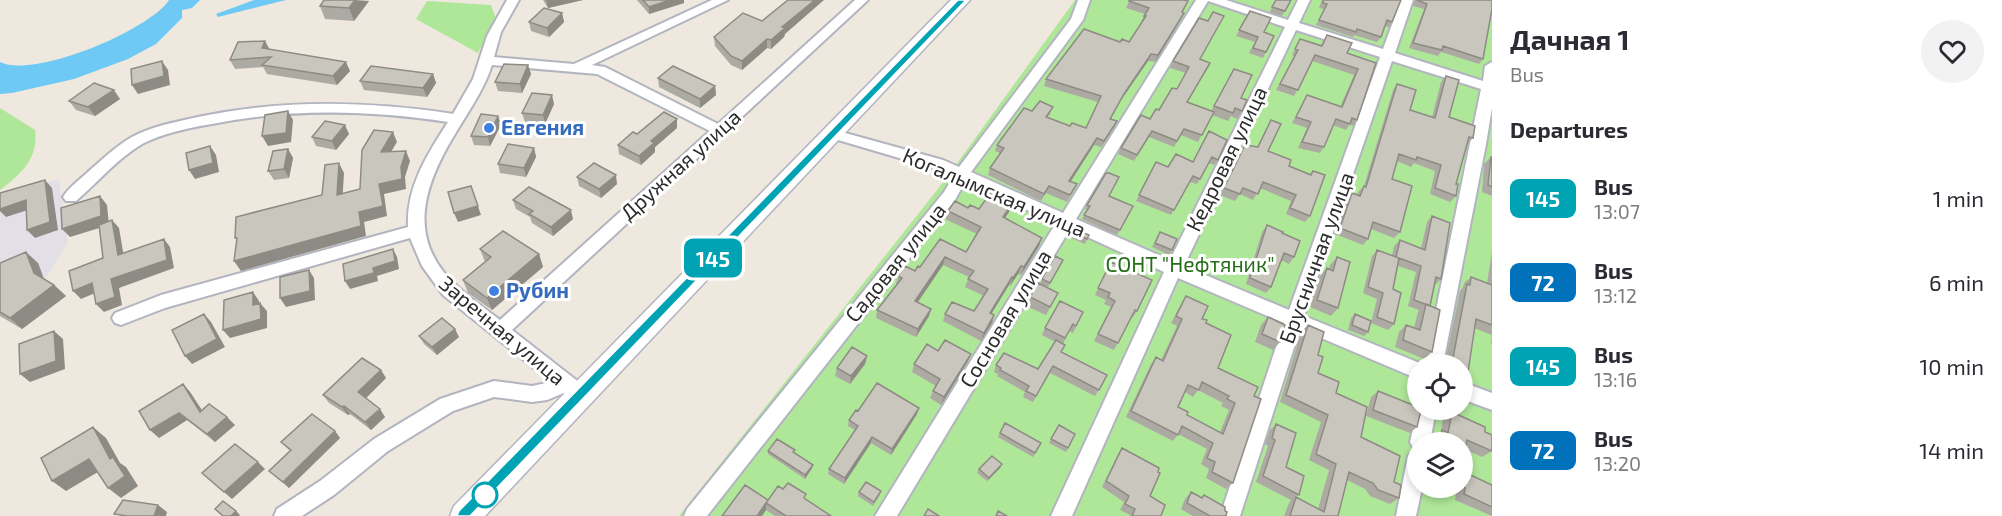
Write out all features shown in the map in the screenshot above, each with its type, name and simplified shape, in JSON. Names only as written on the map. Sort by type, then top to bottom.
[{"type":"street","name":"Заречная улица","points":[[513,0],[493,36],[487,61],[474,90],[422,181],[415,213],[414,231],[422,256],[433,273],[449,290],[574,390]]},
{"type":"street","points":[[578,66],[722,0]]},
{"type":"street","name":"Дружная улица","points":[[500,331],[862,0]]},
{"type":"street","points":[[465,516],[574,390],[833,134],[961,0]]},
{"type":"street","name":"Садовая улица","points":[[694,516],[950,196],[962,174],[1077,20],[1084,0]]},
{"type":"street","name":"Сосновая улица","points":[[885,516],[1202,0]]},
{"type":"street","points":[[1213,0],[1490,88]]},
{"type":"street","name":"Кедровая улица","points":[[1061,516],[1174,269],[1304,0]]},
{"type":"street","name":"Брусничная улица","points":[[1230,516],[1294,320],[1407,0]]},
{"type":"street","points":[[487,61],[600,69],[719,130]]},
{"type":"street","points":[[1436,354],[1486,146],[1492,66]]},
{"type":"street","points":[[71,197],[117,156],[139,140],[169,128],[228,115],[294,106],[334,106],[414,112],[456,119]]},
{"type":"street","name":"Когалымская улица","points":[[833,134],[915,157],[962,174],[1174,269],[1407,366]]},
{"type":"street","points":[[121,318],[182,296],[414,231]]},
{"type":"street","points":[[284,516],[327,488],[381,445],[447,405],[494,390],[532,394],[574,390]]},
{"type":"street","points":[[1473,394],[1492,402]]},
{"type":"street","points":[[1406,516],[1410,498]]},
{"type":"shaded area","points":[[59,179],[68,242],[44,281],[0,302],[0,195]]},
{"type":"green space","name":"СОНТ \"Нефтяник\"","points":[[1075,0],[1492,0],[1492,516],[679,516],[945,180]]},
{"type":"green space","points":[[427,1],[491,5],[496,19],[478,53],[416,19]]},
{"type":"green space","points":[[0,108],[35,130],[36,140],[27,164],[0,190]]},
{"type":"water","points":[[169,0],[200,0],[192,8],[182,10],[182,18],[156,44],[128,59],[74,79],[0,94],[0,62],[16,65],[38,64],[90,49],[139,25],[158,12]]},
{"type":"water","points":[[254,0],[286,0],[218,17],[216,14]]},
{"type":"building","points":[[324,0],[355,0],[349,8],[320,6]]},
{"type":"building","points":[[643,0],[670,0],[649,7]]},
{"type":"building","points":[[788,0],[815,0],[782,27],[785,28],[771,40],[767,39],[742,61],[731,56],[714,37],[743,13],[762,21]]},
{"type":"building","points":[[1130,0],[1188,1],[1182,12],[1184,13],[1158,55],[1151,54],[1124,94],[1110,119],[1117,121],[1104,141],[1097,138],[1069,181],[1077,184],[1070,195],[1049,186],[1044,194],[990,168],[1004,148],[997,145],[1024,108],[1032,111],[1040,101],[1053,107],[1046,117],[1070,126],[1072,123],[1086,128],[1101,96],[1046,79],[1084,29],[1120,42],[1122,39],[1129,42],[1149,8]]},
{"type":"building","points":[[1276,0],[1291,0],[1285,11],[1272,7]]},
{"type":"building","points":[[1323,0],[1401,0],[1392,22],[1387,20],[1381,37],[1319,20],[1327,4],[1323,3]]},
{"type":"building","points":[[1417,0],[1492,0],[1483,59],[1443,46],[1442,50],[1413,43],[1427,4]]},
{"type":"building","points":[[544,8],[562,13],[547,28],[529,22]]},
{"type":"building","points":[[1250,11],[1271,18],[1264,32],[1274,36],[1266,52],[1253,48],[1258,37],[1239,30]]},
{"type":"building","points":[[1213,12],[1224,16],[1200,59],[1210,63],[1187,102],[1214,112],[1202,135],[1184,129],[1177,141],[1152,131],[1137,155],[1121,148],[1141,115],[1150,119],[1156,109],[1159,110],[1172,88],[1177,89],[1189,67],[1173,61],[1199,18],[1208,21]]},
{"type":"building","points":[[1327,35],[1352,43],[1347,53],[1376,63],[1357,120],[1352,118],[1350,124],[1336,119],[1324,147],[1302,142],[1311,122],[1296,117],[1307,95],[1342,107],[1358,69],[1315,55],[1298,90],[1280,84],[1298,50],[1295,49],[1300,39],[1322,46]]},
{"type":"building","points":[[265,41],[262,48],[346,62],[333,76],[262,65],[271,57],[230,60],[238,42]]},
{"type":"building","points":[[162,61],[164,76],[132,85],[131,69]]},
{"type":"building","points":[[504,64],[528,65],[520,84],[495,82]]},
{"type":"building","points":[[371,66],[433,74],[423,88],[360,81]]},
{"type":"building","points":[[673,66],[715,86],[700,99],[658,78]]},
{"type":"building","points":[[1234,69],[1252,75],[1241,98],[1247,100],[1242,111],[1235,108],[1233,113],[1214,106]]},
{"type":"building","points":[[1446,76],[1459,80],[1449,117],[1475,126],[1473,138],[1469,137],[1456,184],[1458,184],[1456,196],[1435,188],[1441,165],[1399,154],[1392,179],[1412,186],[1400,232],[1373,222],[1368,239],[1340,228],[1352,193],[1360,196],[1364,186],[1366,187],[1397,84],[1416,90],[1410,110],[1435,118]]},
{"type":"building","points":[[94,83],[114,90],[88,107],[69,101]]},
{"type":"building","points":[[532,93],[552,95],[543,115],[522,113]]},
{"type":"building","points":[[288,111],[286,133],[262,136],[265,115]]},
{"type":"building","points":[[664,112],[677,119],[651,141],[654,143],[639,156],[618,145],[633,132],[637,134]]},
{"type":"building","points":[[481,114],[498,116],[488,137],[471,136]]},
{"type":"building","points":[[1271,120],[1281,124],[1268,151],[1291,160],[1289,166],[1311,175],[1313,171],[1325,175],[1310,216],[1290,208],[1296,195],[1263,182],[1258,194],[1243,188],[1240,194],[1224,188],[1245,145],[1258,147]]},
{"type":"building","points":[[325,121],[345,125],[332,141],[312,137]]},
{"type":"building","points":[[374,130],[393,132],[381,152],[406,151],[401,167],[402,179],[379,184],[383,206],[359,212],[361,226],[234,261],[237,238],[235,238],[236,217],[322,195],[325,165],[339,163],[337,195],[360,189],[362,150]]},
{"type":"building","points":[[1209,131],[1227,140],[1218,160],[1212,157],[1200,179],[1193,176],[1174,210],[1139,195],[1156,162],[1168,167],[1176,154],[1193,162]]},
{"type":"building","points":[[508,144],[534,148],[524,168],[498,164]]},
{"type":"building","points":[[210,146],[213,163],[189,170],[186,153]]},
{"type":"building","points":[[288,149],[284,169],[268,171],[273,151]]},
{"type":"building","points":[[1492,157],[1492,187],[1488,185]]},
{"type":"building","points":[[594,163],[616,175],[599,189],[577,177]]},
{"type":"building","points":[[1106,173],[1119,177],[1109,196],[1133,206],[1120,230],[1084,215],[1090,206],[1087,205]]},
{"type":"building","points":[[45,180],[50,222],[27,230],[26,200],[0,209],[0,193]]},
{"type":"building","points":[[471,186],[478,206],[454,213],[448,192]]},
{"type":"building","points":[[529,187],[571,210],[551,227],[529,214],[533,211],[513,200]]},
{"type":"building","points":[[994,188],[1016,198],[1003,217],[1042,238],[1024,267],[1021,266],[1012,277],[990,313],[994,315],[984,333],[945,314],[952,302],[974,311],[988,289],[968,279],[974,271],[945,257],[915,301],[931,309],[918,329],[877,310],[902,278],[898,276],[905,266],[915,271],[940,239],[966,252],[981,227],[948,211],[955,201],[968,208],[970,205],[979,209]]},
{"type":"building","points":[[100,196],[101,216],[62,229],[61,208]]},
{"type":"building","points":[[1432,216],[1450,223],[1441,279],[1436,277],[1430,306],[1414,300],[1421,266],[1396,257],[1400,240],[1425,250]]},
{"type":"building","points":[[112,220],[118,255],[164,239],[167,260],[111,279],[115,297],[96,304],[92,283],[73,291],[69,271],[103,258],[99,225]]},
{"type":"building","points":[[1267,225],[1300,241],[1294,257],[1284,253],[1271,287],[1250,278]]},
{"type":"building","points":[[1076,229],[1089,235],[1087,239],[1073,233]]},
{"type":"building","points":[[503,231],[539,254],[487,298],[463,280],[491,257],[480,249]]},
{"type":"building","points":[[1160,232],[1177,239],[1172,250],[1155,243]]},
{"type":"building","points":[[393,249],[395,261],[373,268],[374,273],[345,281],[343,264]]},
{"type":"building","points":[[1377,250],[1399,258],[1393,289],[1401,293],[1394,324],[1377,317],[1383,293],[1368,287]]},
{"type":"building","points":[[26,252],[34,273],[54,285],[10,318],[0,312],[0,263]]},
{"type":"building","points":[[1055,256],[1063,260],[1050,283],[1042,279]]},
{"type":"building","points":[[1337,257],[1350,262],[1338,308],[1317,300],[1327,268],[1333,271]]},
{"type":"building","points":[[1111,262],[1152,280],[1118,343],[1098,334],[1115,301],[1108,297],[1110,293],[1098,288]]},
{"type":"building","points":[[309,270],[310,291],[280,298],[280,277]]},
{"type":"building","points":[[1471,277],[1492,285],[1492,325],[1476,319],[1471,354],[1454,354],[1467,284],[1470,285]]},
{"type":"building","points":[[1038,283],[1058,293],[1050,307],[1030,297]]},
{"type":"building","points":[[253,292],[253,305],[260,303],[261,319],[223,330],[224,300]]},
{"type":"building","points":[[1186,296],[1208,306],[1202,319],[1231,335],[1218,368],[1258,387],[1254,396],[1261,399],[1233,483],[1212,472],[1215,462],[1207,458],[1213,443],[1182,426],[1178,435],[1131,411],[1156,357],[1163,361],[1182,319],[1176,316]],"holes":[[[1202,382],[1229,396],[1227,399],[1235,403],[1223,434],[1187,415],[1188,412],[1178,407],[1188,385],[1199,390]]]},
{"type":"building","points":[[1060,301],[1083,312],[1076,326],[1073,324],[1065,338],[1045,328]]},
{"type":"building","points":[[1426,304],[1440,310],[1432,352],[1403,340],[1406,325],[1420,330]]},
{"type":"building","points":[[204,314],[217,339],[185,356],[172,330]]},
{"type":"building","points":[[1355,314],[1371,321],[1368,332],[1352,325]]},
{"type":"building","points":[[1268,317],[1285,325],[1280,342],[1262,334]]},
{"type":"building","points":[[442,318],[455,329],[432,347],[419,336]]},
{"type":"building","points":[[1308,325],[1324,332],[1318,355],[1323,357],[1318,373],[1339,382],[1336,393],[1367,407],[1361,437],[1400,456],[1394,482],[1401,485],[1399,498],[1378,490],[1373,483],[1349,472],[1338,516],[1290,516],[1296,497],[1324,512],[1336,464],[1316,454],[1328,415],[1286,395]]},
{"type":"building","points":[[54,331],[56,361],[20,374],[19,344]]},
{"type":"building","points":[[945,340],[971,354],[944,397],[933,391],[940,379],[914,364],[927,344],[938,351]]},
{"type":"building","points":[[1056,340],[1065,345],[1061,352],[1107,375],[1099,390],[1053,366],[1036,396],[1026,391],[1029,386],[1000,370],[1001,368],[996,365],[1004,353],[1038,369]]},
{"type":"building","points":[[852,347],[867,356],[851,376],[837,368]]},
{"type":"building","points":[[362,358],[381,370],[358,392],[380,409],[365,422],[344,406],[342,407],[323,395]]},
{"type":"building","points":[[877,383],[919,408],[892,449],[872,437],[845,478],[829,469],[858,426],[849,420]]},
{"type":"building","points":[[183,384],[200,412],[209,404],[227,417],[207,434],[179,413],[150,430],[139,411]]},
{"type":"building","points":[[1378,391],[1407,403],[1407,420],[1419,420],[1417,427],[1373,410]]},
{"type":"building","points":[[312,414],[335,431],[283,482],[269,471],[291,450],[281,442]]},
{"type":"building","points":[[1450,420],[1470,420],[1485,427],[1485,432],[1492,435],[1492,451],[1473,443],[1473,432],[1448,432]]},
{"type":"building","points":[[1005,423],[1041,443],[1035,453],[1000,433]]},
{"type":"building","points":[[1276,424],[1296,433],[1286,467],[1304,476],[1299,495],[1263,476],[1275,440],[1272,438]]},
{"type":"building","points":[[1059,425],[1075,434],[1068,448],[1051,439]]},
{"type":"building","points":[[93,427],[110,459],[113,457],[125,476],[108,488],[89,459],[52,481],[41,458]]},
{"type":"building","points":[[777,439],[813,465],[805,475],[768,451]]},
{"type":"building","points":[[235,444],[258,462],[224,492],[202,473]]},
{"type":"building","points":[[1122,448],[1159,468],[1160,473],[1150,496],[1165,505],[1161,516],[1132,516],[1135,509],[1125,504],[1129,496],[1106,481]]},
{"type":"building","points":[[992,456],[1002,464],[989,478],[979,469]]},
{"type":"building","points":[[1473,476],[1492,485],[1492,507],[1473,498]]},
{"type":"building","points":[[866,482],[881,491],[874,502],[859,492]]},
{"type":"building","points":[[788,483],[806,494],[804,498],[831,516],[786,516],[766,503],[778,486],[783,489]]},
{"type":"building","points":[[745,485],[768,500],[757,516],[722,516]]},
{"type":"building","points":[[1191,492],[1202,498],[1204,495],[1225,507],[1226,516],[1210,516],[1187,503]]},
{"type":"building","points":[[123,500],[158,505],[154,516],[114,514]]},
{"type":"building","points":[[223,501],[236,511],[231,516],[223,516],[215,509]]},
{"type":"building","points":[[928,509],[939,516],[924,516]]},
{"type":"building","points":[[998,511],[1007,516],[996,516]]},
{"type":"bus line","name":"145","points":[[465,516],[961,0]]},
{"type":"place","name":"Евгения","points":[[489,128]]},
{"type":"place","name":"Рубин","points":[[494,291]]}]
